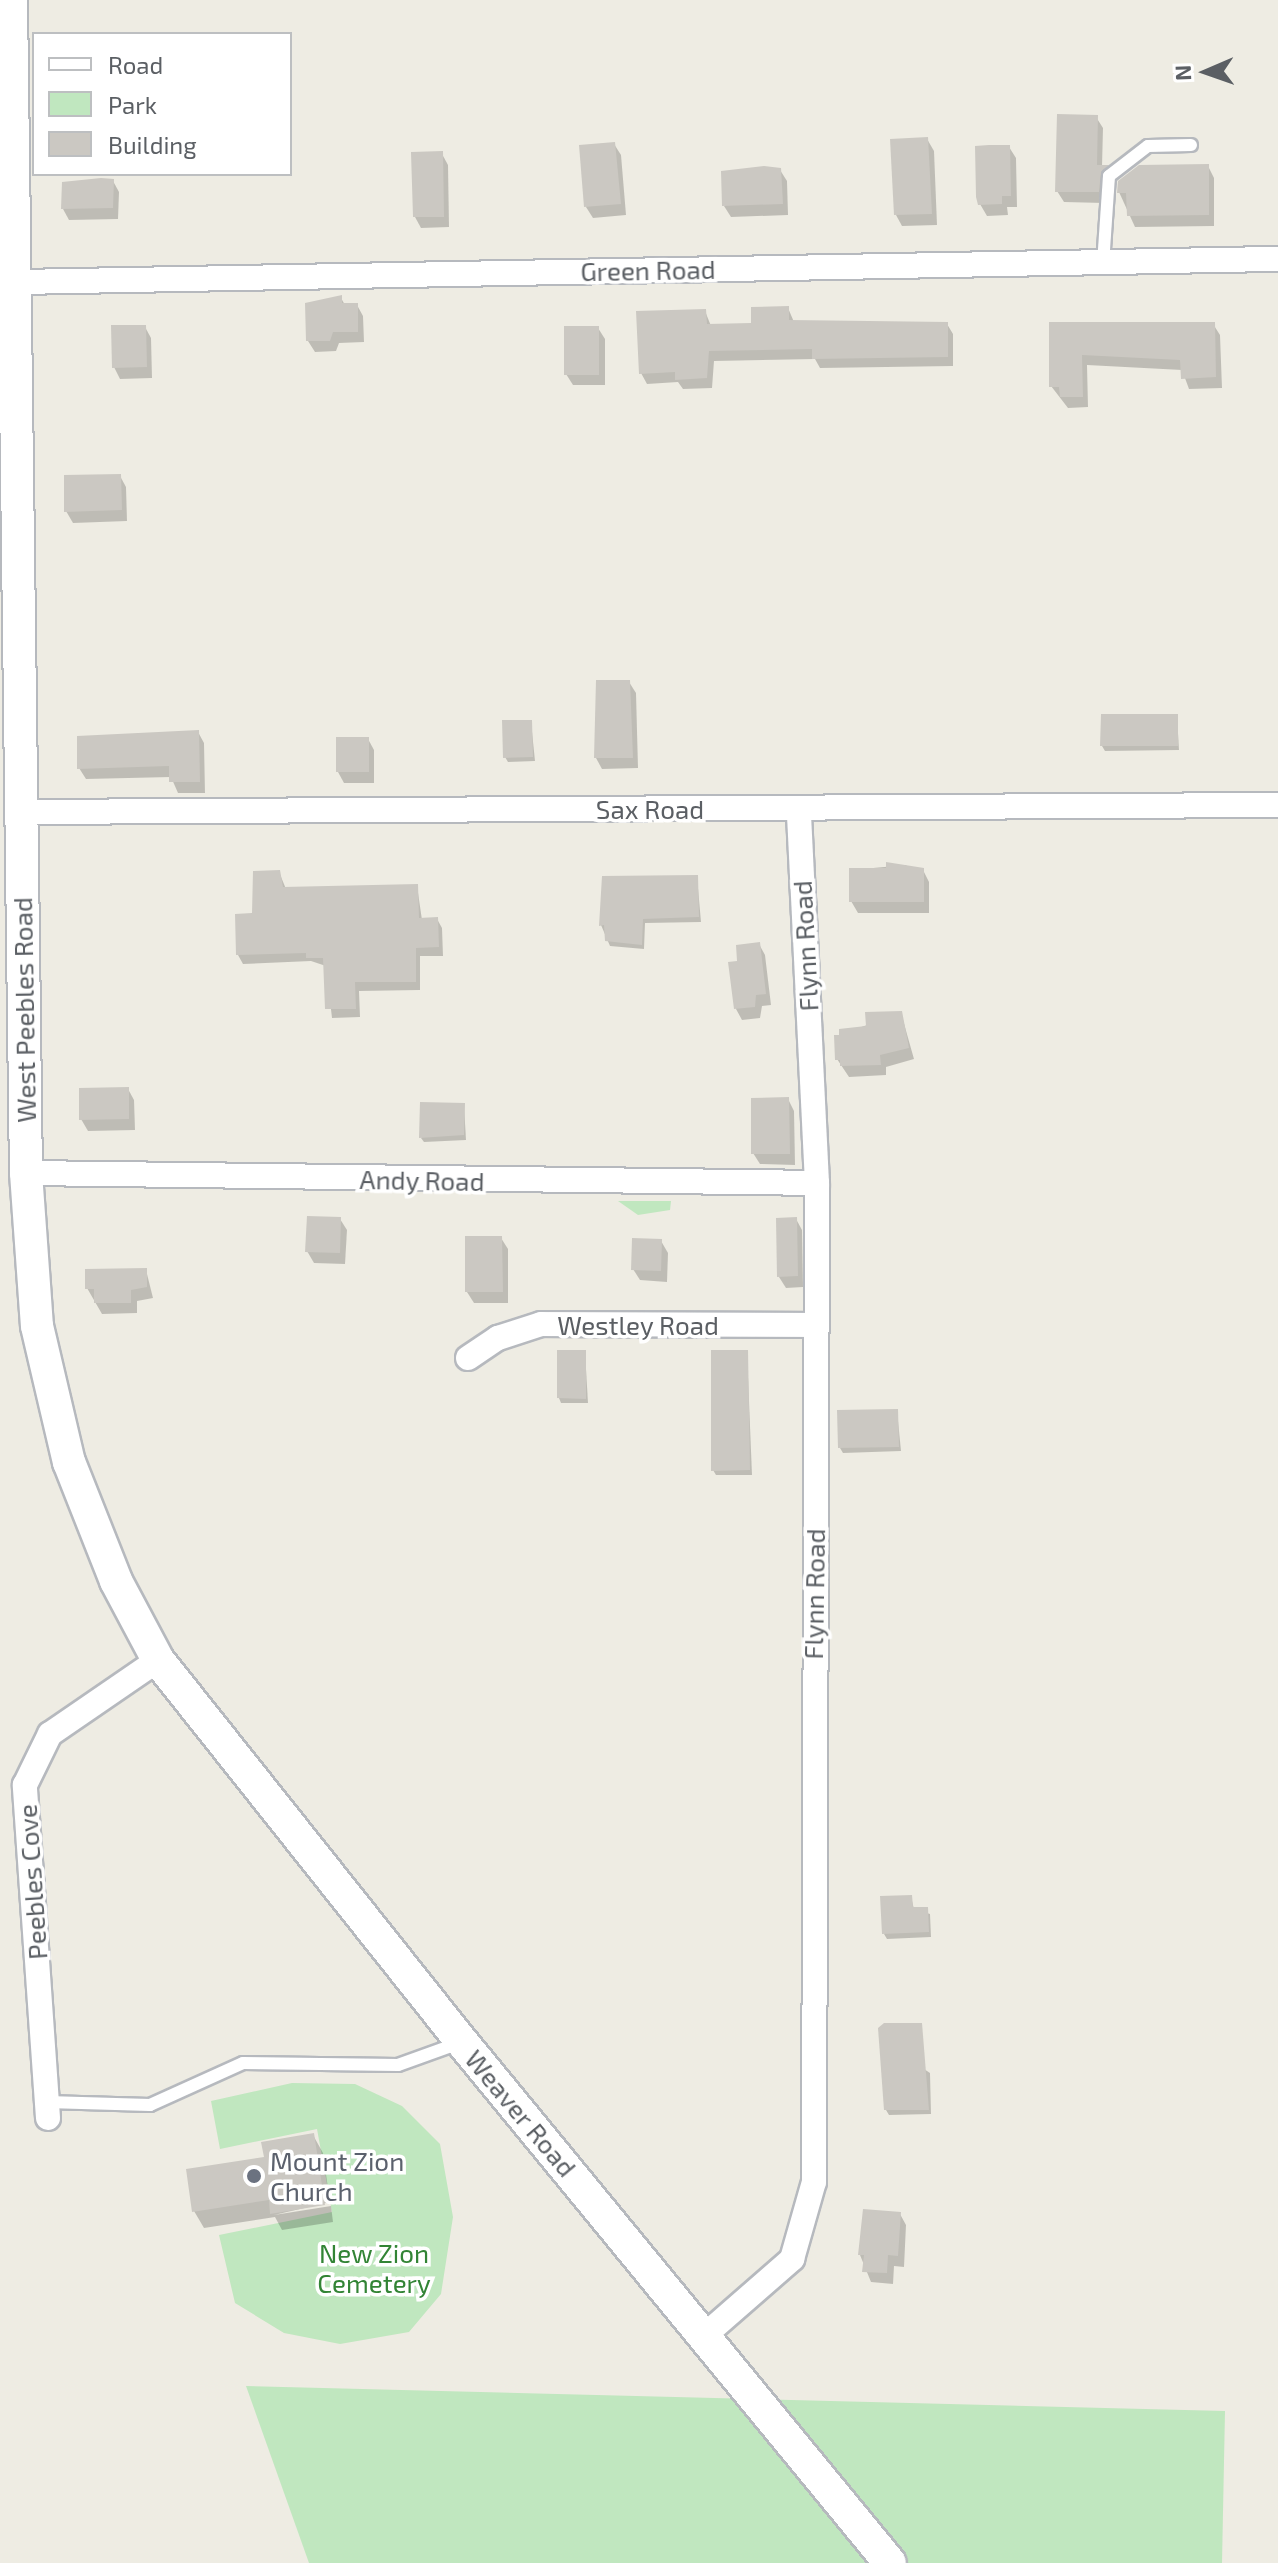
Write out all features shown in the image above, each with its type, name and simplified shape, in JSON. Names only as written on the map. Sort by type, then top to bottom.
[{"type":"main road","name":"West Peebles Road","points":[[11,0],[18,282],[9,415],[21,812],[26,1173],[37,1326],[58,1427],[96,1534],[158,1660]]},
{"type":"main road","name":"Weaver Road","points":[[158,1660],[462,2042],[890,2563]]},
{"type":"street","name":"Green Road","points":[[18,282],[1278,259]]},
{"type":"street","name":"Sax Road","points":[[21,812],[1278,805]]},
{"type":"street","name":"Flynn Road","points":[[705,2335],[792,2259],[814,2182],[817,1183],[799,809]]},
{"type":"street","name":"Andy Road","points":[[26,1173],[817,1183]]},
{"type":"street","name":"Westley Road","points":[[468,1358],[498,1338],[541,1324],[817,1325]]},
{"type":"street","name":"Peebles Cove","points":[[48,2110],[25,1785],[50,1734],[158,1660]]},
{"type":"lane","points":[[1103,264],[1109,176],[1148,146],[1191,145]]},
{"type":"lane","points":[[48,2110],[150,2105],[243,2063],[398,2065],[462,2042]]},
{"type":"green space","points":[[618,1201],[671,1201],[670,1210],[638,1215]]},
{"type":"green space","name":"New Zion Cemetery","points":[[292,2083],[355,2084],[402,2106],[440,2144],[453,2217],[441,2294],[409,2332],[340,2344],[284,2333],[235,2303],[219,2235],[332,2212],[317,2129],[220,2149],[211,2101]]},
{"type":"green space","points":[[246,2386],[1225,2411],[1222,2563],[309,2563]]},
{"type":"building","points":[[1057,114],[1098,115],[1097,165],[1109,165],[1101,172],[1099,192],[1055,192]]},
{"type":"building","points":[[928,137],[932,214],[894,215],[890,139]]},
{"type":"building","points":[[615,142],[621,204],[584,207],[579,145]]},
{"type":"building","points":[[1010,145],[1011,196],[1002,196],[1002,204],[978,205],[975,146]]},
{"type":"building","points":[[443,151],[444,217],[413,217],[411,152]]},
{"type":"building","points":[[1209,164],[1209,215],[1127,216],[1126,193],[1117,193],[1118,181],[1139,165]]},
{"type":"building","points":[[764,166],[781,168],[783,204],[722,206],[721,171]]},
{"type":"building","points":[[114,179],[113,208],[61,209],[62,182]]},
{"type":"building","points":[[342,295],[342,303],[358,303],[358,332],[333,332],[330,341],[306,341],[305,303]]},
{"type":"building","points":[[789,306],[789,320],[948,322],[948,357],[812,359],[812,349],[709,351],[707,378],[675,380],[675,372],[639,374],[636,311],[706,309],[707,324],[751,323],[751,307]]},
{"type":"building","points":[[1049,322],[1215,322],[1216,377],[1181,379],[1180,360],[1082,355],[1083,397],[1060,397],[1059,387],[1049,387]]},
{"type":"building","points":[[111,325],[146,325],[147,367],[112,368]]},
{"type":"building","points":[[564,326],[599,326],[599,375],[564,375]]},
{"type":"building","points":[[121,474],[122,510],[64,512],[64,475]]},
{"type":"building","points":[[596,680],[630,680],[633,758],[594,758]]},
{"type":"building","points":[[1101,714],[1178,714],[1178,746],[1100,746]]},
{"type":"building","points":[[502,720],[532,720],[533,757],[503,758]]},
{"type":"building","points":[[199,730],[200,782],[169,782],[169,766],[77,769],[77,736]]},
{"type":"building","points":[[336,737],[369,737],[369,772],[336,772]]},
{"type":"building","points":[[886,862],[924,868],[924,902],[849,902],[849,868],[886,868]]},
{"type":"building","points":[[280,870],[283,887],[418,884],[419,918],[438,917],[439,947],[416,948],[416,982],[355,982],[356,1009],[325,1009],[323,958],[306,958],[306,953],[236,955],[235,914],[252,913],[253,871]]},
{"type":"building","points":[[698,875],[699,917],[643,919],[642,945],[605,941],[604,925],[599,926],[602,876]]},
{"type":"building","points":[[760,942],[766,994],[756,995],[755,1007],[734,1009],[728,962],[737,961],[736,945]]},
{"type":"building","points":[[902,1011],[909,1048],[880,1055],[881,1065],[840,1066],[840,1060],[835,1060],[834,1035],[839,1035],[839,1029],[866,1026],[865,1012]]},
{"type":"building","points":[[129,1087],[129,1119],[79,1120],[79,1088]]},
{"type":"building","points":[[789,1097],[790,1154],[751,1154],[751,1098]]},
{"type":"building","points":[[420,1102],[465,1103],[464,1135],[419,1138]]},
{"type":"building","points":[[307,1216],[341,1217],[340,1253],[305,1252]]},
{"type":"building","points":[[797,1217],[798,1276],[777,1277],[776,1218]]},
{"type":"building","points":[[465,1236],[502,1236],[503,1292],[465,1292]]},
{"type":"building","points":[[632,1238],[662,1239],[661,1271],[631,1270]]},
{"type":"building","points":[[147,1268],[147,1287],[131,1290],[131,1303],[94,1303],[94,1289],[85,1289],[85,1269]]},
{"type":"building","points":[[557,1350],[586,1350],[586,1399],[557,1398]]},
{"type":"building","points":[[711,1350],[748,1350],[750,1470],[711,1471]]},
{"type":"building","points":[[898,1409],[899,1447],[838,1448],[837,1410]]},
{"type":"building","points":[[912,1895],[913,1907],[928,1907],[929,1932],[882,1934],[880,1896]]},
{"type":"building","points":[[884,2023],[922,2023],[929,2110],[884,2110],[878,2028]]},
{"type":"building","name":"Mount Zion Church","points":[[314,2133],[325,2205],[270,2214],[269,2200],[192,2212],[186,2169],[264,2157],[261,2142]]},
{"type":"building","points":[[863,2209],[901,2212],[898,2256],[888,2255],[887,2273],[862,2272],[864,2255],[858,2255]]},
{"type":"place","name":"Mount Zion Church","points":[[254,2176]]}]
